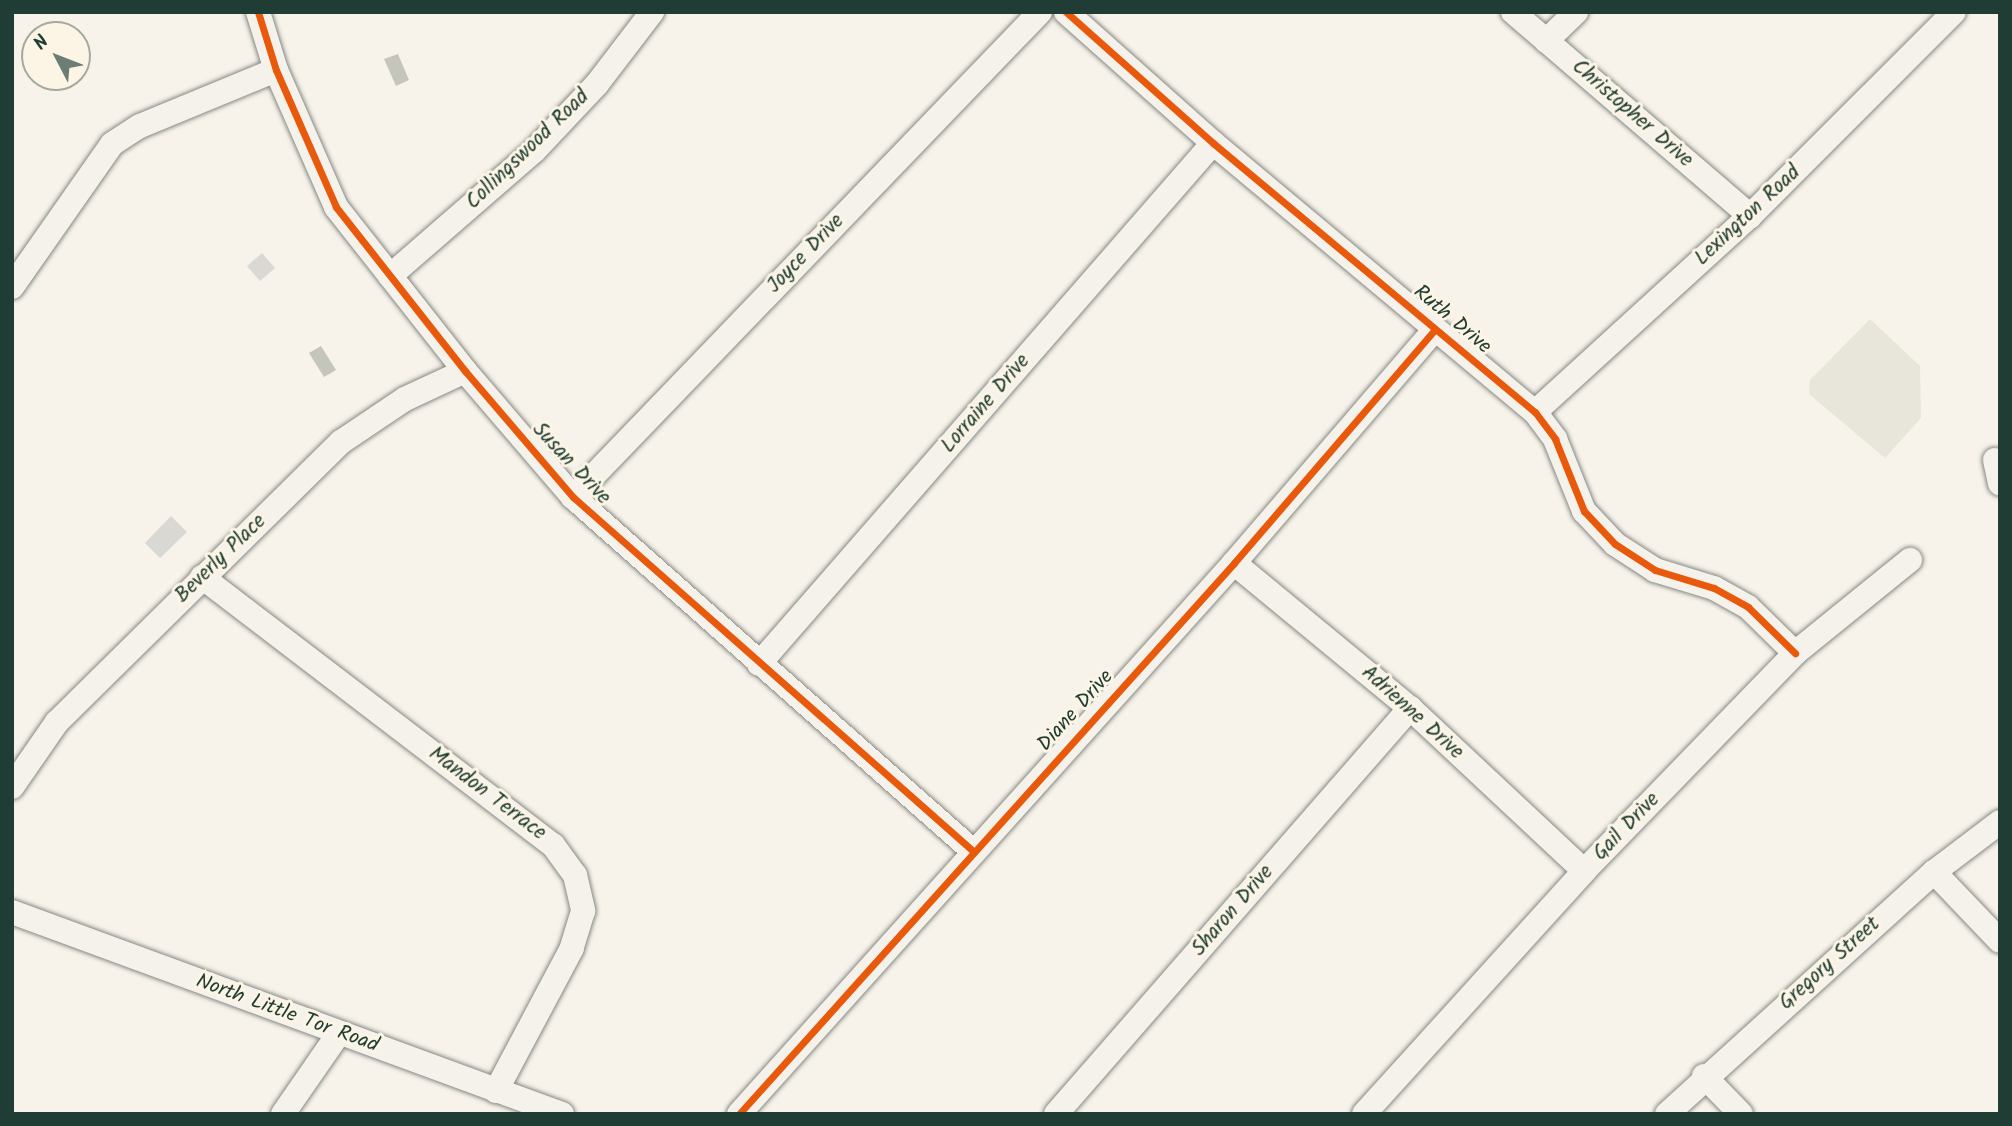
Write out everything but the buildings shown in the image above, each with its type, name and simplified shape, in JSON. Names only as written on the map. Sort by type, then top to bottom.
[{"type":"street","name":"Susan Drive","points":[[258,12],[276,70],[336,207],[465,371],[573,497],[973,851]]},
{"type":"street","name":"Collingswood Road","points":[[390,276],[534,151],[597,84],[652,12]]},
{"type":"street","name":"Joyce Drive","points":[[573,497],[1040,12]]},
{"type":"street","name":"Ruth Drive","points":[[1066,12],[1213,144],[1535,412],[1555,439],[1584,511],[1615,544],[1655,570],[1714,588],[1748,607],[1795,653]]},
{"type":"street","name":"Christopher Drive","points":[[1513,12],[1750,216]]},
{"type":"street","points":[[1546,41],[1576,12]]},
{"type":"street","name":"Lexington Road","points":[[1535,412],[1750,216],[1954,12]]},
{"type":"street","points":[[12,287],[112,144],[140,126],[276,70]]},
{"type":"street","name":"Lorraine Drive","points":[[759,664],[1213,144]]},
{"type":"street","name":"Diane Drive","points":[[739,1114],[1234,563],[1435,328]]},
{"type":"street","name":"Beverly Place","points":[[12,787],[57,722],[341,442],[405,399],[465,371]]},
{"type":"street","name":"Gail Drive","points":[[1364,1114],[1584,872],[1795,653],[1910,560]]},
{"type":"street","name":"Adrienne Drive","points":[[1234,563],[1410,708],[1584,872]]},
{"type":"street","name":"Mandon Terrace","points":[[202,577],[553,845],[575,876],[583,911],[572,948],[496,1091]]},
{"type":"street","name":"Sharon Drive","points":[[1056,1114],[1410,708]]},
{"type":"street","name":"Gregory Street","points":[[1667,1114],[1704,1076],[1934,872],[2000,822]]},
{"type":"street","points":[[1934,872],[2000,941]]},
{"type":"street","name":"North Little Tor Road","points":[[12,912],[562,1114]]},
{"type":"street","points":[[283,1114],[339,1033]]},
{"type":"street","points":[[1704,1076],[1741,1114]]},
{"type":"shaded area","points":[[398,54],[409,80],[396,86],[384,59]]},
{"type":"shaded area","points":[[1870,319],[1920,366],[1921,418],[1885,458],[1809,394],[1810,380]]},
{"type":"shaded area","points":[[321,346],[336,370],[324,377],[309,353]]},
{"type":"cycle path","points":[[258,12],[276,70],[336,207],[465,371],[573,497],[973,851]]},
{"type":"cycle path","points":[[1066,12],[1213,143],[1535,412],[1555,439],[1584,511],[1615,544],[1655,570],[1714,588],[1748,607],[1795,653]]},
{"type":"cycle path","points":[[739,1114],[1234,563],[1435,329]]}]
